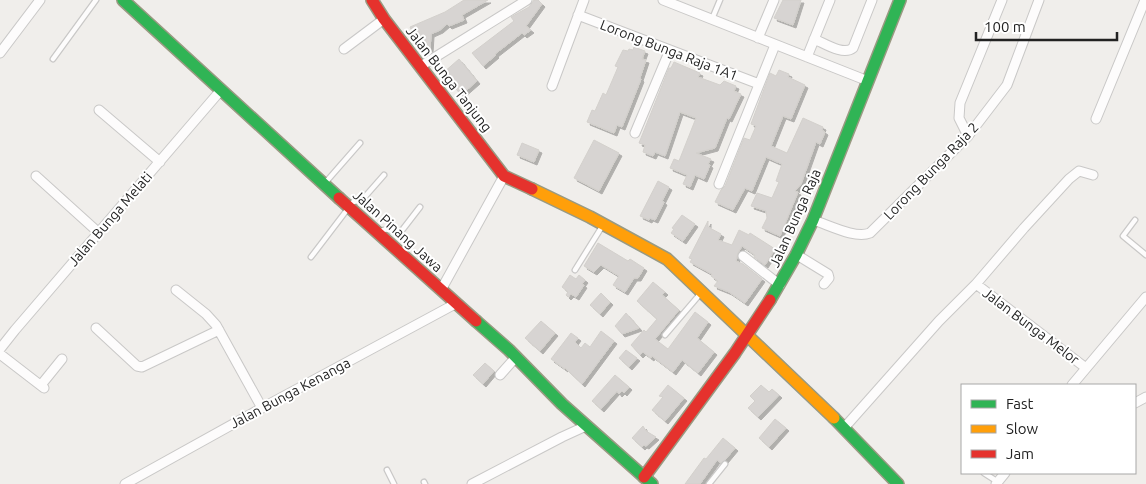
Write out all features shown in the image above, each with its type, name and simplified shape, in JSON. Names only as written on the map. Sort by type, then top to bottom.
[{"type":"street","points":[[0,53],[40,0]]},
{"type":"street","name":"Jalan Pinang Jawa","points":[[123,0],[455,304],[516,357],[586,426],[648,482]]},
{"type":"street","name":"Jalan Bunga Tanjung","points":[[372,0],[384,19],[504,176]]},
{"type":"street","points":[[421,66],[527,0]]},
{"type":"street","points":[[552,86],[584,0]]},
{"type":"street","points":[[758,38],[774,0]]},
{"type":"street","points":[[807,57],[830,0]]},
{"type":"street","points":[[814,39],[844,51],[849,51],[852,48],[872,0]]},
{"type":"street","name":"Jalan Bunga Raja","points":[[648,482],[748,335],[797,255],[813,220],[900,0]]},
{"type":"street","points":[[968,136],[959,118],[960,103],[1002,0]]},
{"type":"street","name":"Lorong Bunga Raja 2","points":[[813,220],[854,234],[863,236],[870,233],[968,136],[1007,85],[1039,0]]},
{"type":"street","points":[[1096,119],[1145,0]]},
{"type":"street","points":[[666,1],[868,81]]},
{"type":"street","name":"Lorong Bunga Raja 1A1","points":[[578,16],[759,84]]},
{"type":"street","points":[[344,49],[384,19]]},
{"type":"street","points":[[719,184],[775,45]]},
{"type":"street","points":[[636,132],[670,50]]},
{"type":"street","name":"Jalan Bunga Melati","points":[[0,349],[14,330],[221,90]]},
{"type":"street","points":[[99,110],[160,162]]},
{"type":"street","points":[[844,428],[940,321],[976,284],[1068,179],[1079,171],[1093,175]]},
{"type":"street","points":[[36,176],[99,233]]},
{"type":"street","points":[[441,290],[504,176],[604,224],[667,259],[844,428],[898,484]]},
{"type":"street","points":[[797,255],[828,274],[829,278],[824,284]]},
{"type":"street","points":[[743,256],[780,285]]},
{"type":"street","name":"Jalan Bunga Melor","points":[[976,284],[1086,368]]},
{"type":"street","points":[[176,290],[206,314],[219,330],[262,408]]},
{"type":"street","points":[[1073,384],[1146,297]]},
{"type":"street","name":"Jalan Bunga Kenanga","points":[[125,484],[455,304]]},
{"type":"street","points":[[96,328],[137,366],[142,367],[219,330]]},
{"type":"street","points":[[0,354],[43,386],[62,360]]},
{"type":"street","points":[[500,375],[516,357]]},
{"type":"street","points":[[472,484],[586,426]]},
{"type":"lane","points":[[53,59],[96,0]]},
{"type":"lane","points":[[712,20],[720,0]]},
{"type":"lane","points":[[324,184],[360,143]]},
{"type":"lane","points":[[311,257],[353,202],[362,200],[384,175]]},
{"type":"lane","points":[[378,233],[384,229],[398,232],[403,229],[420,207]]},
{"type":"lane","points":[[1135,220],[1122,236],[1146,255]]},
{"type":"lane","points":[[575,270],[604,224]]},
{"type":"lane","points":[[665,335],[702,292]]},
{"type":"lane","points":[[709,484],[725,464]]},
{"type":"lane","points":[[387,470],[394,484]]},
{"type":"lane","points":[[985,474],[997,483]]},
{"type":"building","points":[[464,0],[488,0],[462,15],[464,20],[449,26],[447,24],[431,34],[430,50],[424,38],[417,42],[410,27],[445,12]]},
{"type":"building","points":[[534,0],[538,0],[542,4],[526,26],[531,30],[524,35],[522,33],[483,66],[472,53],[514,21],[511,17],[529,7]]},
{"type":"building","points":[[783,0],[801,0],[793,25],[774,18]]},
{"type":"building","points":[[634,47],[645,51],[642,59],[646,60],[641,79],[622,127],[617,125],[614,133],[587,122],[592,110],[595,111],[603,93],[606,95],[618,67],[615,66],[623,50],[633,50]]},
{"type":"building","points":[[459,59],[477,81],[461,95],[443,73]]},
{"type":"building","points":[[674,62],[700,73],[698,77],[720,85],[724,81],[736,86],[734,91],[741,94],[729,119],[727,118],[715,148],[696,153],[711,159],[708,164],[710,165],[704,179],[695,175],[690,187],[683,184],[687,175],[670,168],[674,159],[679,161],[696,118],[680,112],[665,156],[655,152],[653,156],[643,152],[645,145],[639,143],[669,68],[671,68]]},
{"type":"building","points":[[779,70],[789,74],[788,77],[805,85],[791,119],[783,116],[771,146],[787,153],[803,118],[823,127],[822,130],[825,132],[820,144],[816,142],[801,184],[795,191],[798,192],[780,236],[762,228],[767,218],[766,211],[751,206],[757,193],[772,198],[779,182],[776,181],[782,164],[766,157],[752,191],[745,188],[733,210],[715,202],[725,186],[744,138],[750,140],[756,126],[751,124],[770,73],[776,76]]},
{"type":"building","points":[[594,140],[619,153],[599,191],[574,178]]},
{"type":"building","points":[[522,143],[539,150],[534,162],[517,155]]},
{"type":"building","points":[[658,181],[669,187],[655,220],[650,218],[649,220],[640,216]]},
{"type":"building","points":[[682,215],[695,224],[683,241],[671,233],[674,229],[672,228]]},
{"type":"building","points":[[708,221],[708,227],[721,234],[718,240],[732,245],[739,230],[749,235],[750,233],[775,249],[765,265],[742,246],[738,253],[736,261],[743,264],[762,279],[745,303],[729,292],[714,286],[718,281],[711,276],[712,274],[690,262],[692,259],[689,258]]},
{"type":"building","points":[[598,243],[644,268],[638,278],[634,278],[625,292],[613,285],[619,276],[601,265],[594,272],[584,266]]},
{"type":"building","points":[[570,275],[576,279],[579,275],[585,280],[576,297],[571,294],[568,297],[566,295],[568,292],[562,287]]},
{"type":"building","points":[[653,282],[665,292],[662,295],[679,310],[655,339],[668,349],[695,312],[708,322],[697,338],[714,352],[698,373],[682,360],[673,372],[652,356],[651,358],[643,352],[640,355],[631,345],[657,319],[637,301]]},
{"type":"building","points":[[601,293],[610,302],[600,314],[590,305]]},
{"type":"building","points":[[626,313],[639,328],[622,334],[615,326]]},
{"type":"building","points":[[541,321],[555,333],[540,351],[525,338]]},
{"type":"building","points":[[601,331],[614,341],[582,384],[565,368],[551,359],[571,333],[578,338],[575,342],[581,348],[585,343],[590,347]]},
{"type":"building","points":[[626,350],[637,358],[629,367],[619,358]]},
{"type":"building","points":[[485,363],[494,371],[483,384],[473,375]]},
{"type":"building","points":[[615,375],[629,387],[624,393],[622,391],[619,394],[617,391],[601,409],[592,401]]},
{"type":"building","points":[[668,385],[684,398],[665,421],[652,410],[663,397],[659,396]]},
{"type":"building","points":[[761,385],[769,392],[772,389],[779,395],[758,417],[748,408],[755,401],[750,396]]},
{"type":"building","points":[[775,419],[786,428],[769,447],[759,438]]},
{"type":"building","points":[[643,426],[646,431],[656,437],[646,446],[642,447],[632,438]]},
{"type":"building","points":[[723,438],[735,448],[721,463],[717,460],[700,484],[685,484],[704,458],[706,459]]},
{"type":"traffic: fast","points":[[123,0],[339,198]]},
{"type":"traffic: fast","points":[[770,300],[796,255],[813,220],[900,0]]},
{"type":"traffic: fast","points":[[476,321],[509,350],[562,404],[652,484]]},
{"type":"traffic: fast","points":[[834,418],[898,484]]},
{"type":"traffic: slow","points":[[532,189],[590,217],[667,259],[834,418]]},
{"type":"traffic: jam","points":[[372,0],[384,19],[504,176],[532,189]]},
{"type":"traffic: jam","points":[[339,198],[476,321]]},
{"type":"traffic: jam","points":[[644,477],[735,353],[770,300]]}]
